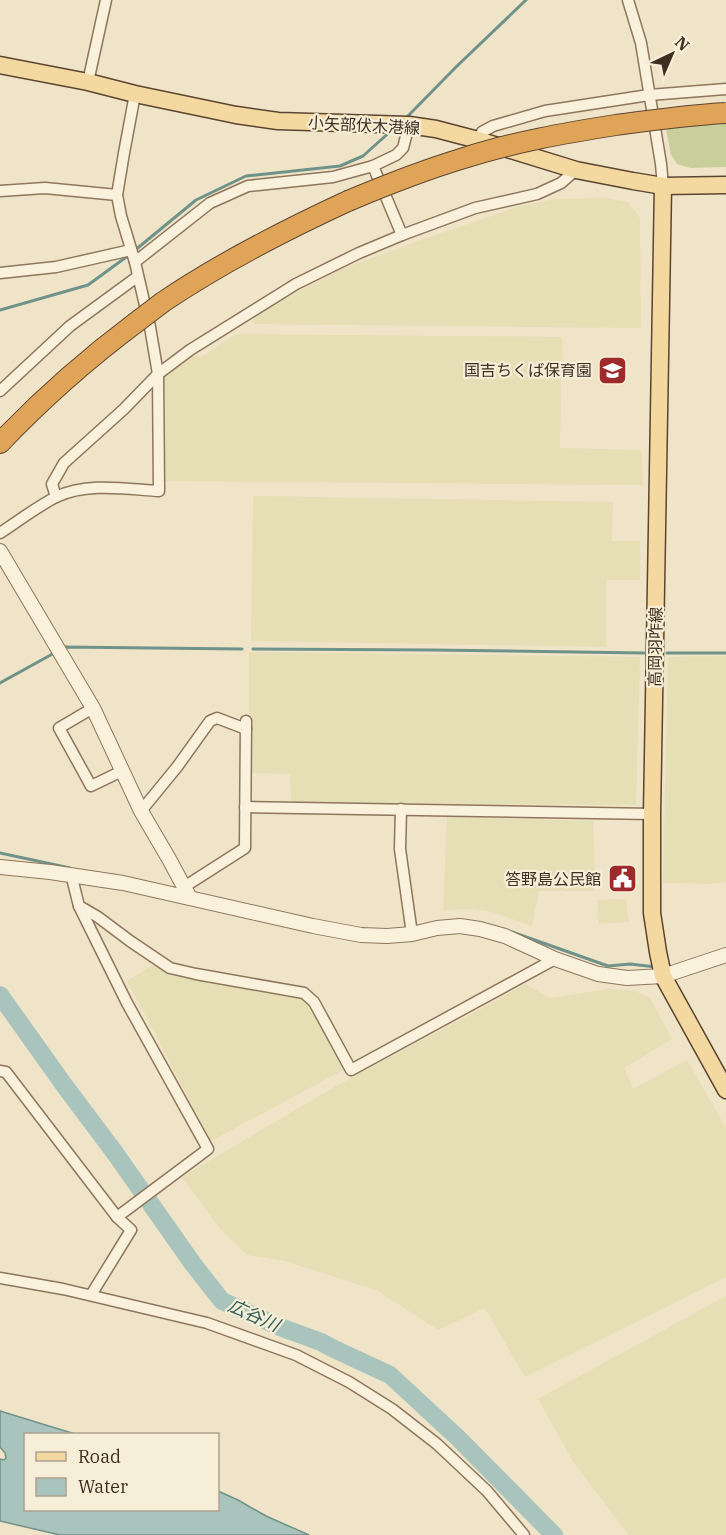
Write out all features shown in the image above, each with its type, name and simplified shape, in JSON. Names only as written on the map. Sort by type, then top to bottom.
[{"type":"highway","points":[[0,443],[102,348],[163,302],[202,276],[268,238],[348,201],[402,179],[522,142],[643,121],[726,113]]},
{"type":"main road","name":"小矢部伏木港線","points":[[0,65],[236,115],[278,121],[402,125],[436,129],[576,170],[663,186],[726,185]]},
{"type":"main road","name":"高岡羽咋線","points":[[663,186],[652,913],[663,976],[726,1090]]},
{"type":"street","points":[[88,82],[106,0]]},
{"type":"street","points":[[628,0],[641,43],[663,186]]},
{"type":"street","points":[[478,140],[482,132],[493,126],[568,107],[649,95],[726,89]]},
{"type":"street","points":[[0,533],[56,497],[72,491],[95,488],[159,491],[158,374],[150,327],[117,195],[135,94]]},
{"type":"street","points":[[0,273],[133,256],[210,203],[248,186],[333,177],[373,166],[403,148],[402,125]]},
{"type":"street","points":[[373,166],[402,235]]},
{"type":"street","points":[[56,497],[52,484],[64,463],[124,409],[158,374],[190,350],[296,284],[359,253],[475,208],[537,194],[561,183],[576,170]]},
{"type":"street","points":[[0,191],[45,188],[117,195]]},
{"type":"street","points":[[0,391],[70,326],[137,277]]},
{"type":"street","points":[[0,551],[93,708],[141,811],[187,893]]},
{"type":"street","points":[[93,708],[59,728],[91,786],[122,771]]},
{"type":"street","points":[[141,811],[210,721],[217,718],[246,725],[245,848],[187,893]]},
{"type":"street","points":[[245,807],[652,814]]},
{"type":"street","points":[[401,809],[400,849],[412,928]]},
{"type":"street","points":[[0,867],[187,893],[313,926],[361,935],[387,936],[412,928],[460,926],[480,929],[514,940],[555,959],[598,974],[627,978],[663,976],[726,955]]},
{"type":"street","points":[[74,876],[73,882],[79,906],[127,1003],[208,1149],[117,1216]]},
{"type":"street","points":[[79,906],[98,916],[170,968],[304,993],[314,1002],[351,1071],[555,959]]},
{"type":"street","points":[[0,1071],[6,1072],[117,1216],[131,1230],[91,1295]]},
{"type":"street","points":[[0,1278],[91,1295],[207,1323],[296,1355],[349,1382],[392,1409],[436,1444],[487,1491],[524,1535]]},
{"type":"shaded area","points":[[605,198],[628,202],[640,218],[641,328],[254,324],[252,316],[344,268],[427,238],[520,206],[555,199]]},
{"type":"shaded area","points":[[236,334],[562,337],[560,448],[641,450],[643,485],[158,481],[158,375],[164,369],[193,356],[201,357]]},
{"type":"shaded area","points":[[253,496],[613,502],[612,541],[640,541],[640,580],[606,580],[606,647],[251,641]]},
{"type":"shaded area","points":[[249,652],[640,657],[636,805],[291,803],[290,774],[249,773]]},
{"type":"shaded area","points":[[726,656],[726,882],[663,883],[668,657]]},
{"type":"shaded area","points":[[447,817],[593,821],[595,891],[539,891],[532,926],[492,912],[472,909],[443,910]]},
{"type":"shaded area","points":[[626,899],[629,922],[599,924],[597,900]]},
{"type":"shaded area","points":[[156,963],[169,975],[306,1000],[312,1006],[345,1069],[211,1141],[127,981]]},
{"type":"shaded area","points":[[525,984],[550,998],[608,989],[635,991],[650,998],[672,1039],[624,1068],[633,1089],[687,1060],[726,1128],[726,1277],[525,1377],[485,1308],[438,1330],[378,1291],[285,1261],[247,1255],[221,1230],[182,1177],[336,1086]]},
{"type":"shaded area","points":[[726,1296],[726,1535],[629,1535],[574,1463],[538,1399]]},
{"type":"green space","points":[[726,119],[726,167],[691,168],[677,164],[671,155],[665,124]]},
{"type":"water","points":[[0,1411],[72,1433],[24,1433],[24,1511],[219,1511],[219,1491],[309,1535],[60,1535],[0,1521],[0,1459],[6,1458],[0,1447]]},
{"type":"waterway","points":[[406,118],[526,0]]},
{"type":"waterway","points":[[134,251],[196,200],[246,176],[340,166],[363,156],[392,130]]},
{"type":"waterway","points":[[0,310],[88,285],[129,255]]},
{"type":"waterway","points":[[62,648],[242,649]]},
{"type":"waterway","points":[[253,649],[644,653]]},
{"type":"waterway","points":[[0,683],[56,652]]},
{"type":"waterway","points":[[667,653],[726,653]]},
{"type":"waterway","points":[[0,853],[70,868]]},
{"type":"waterway","points":[[512,932],[608,966],[630,964],[656,967]]},
{"type":"waterway","name":"広谷川","points":[[0,995],[222,1301],[280,1327],[321,1342],[390,1375],[457,1437],[554,1535]]},
{"type":"place","name":"国吉ちくば保育園","points":[[613,370]]},
{"type":"place","name":"答野島公民館","points":[[622,879]]}]
